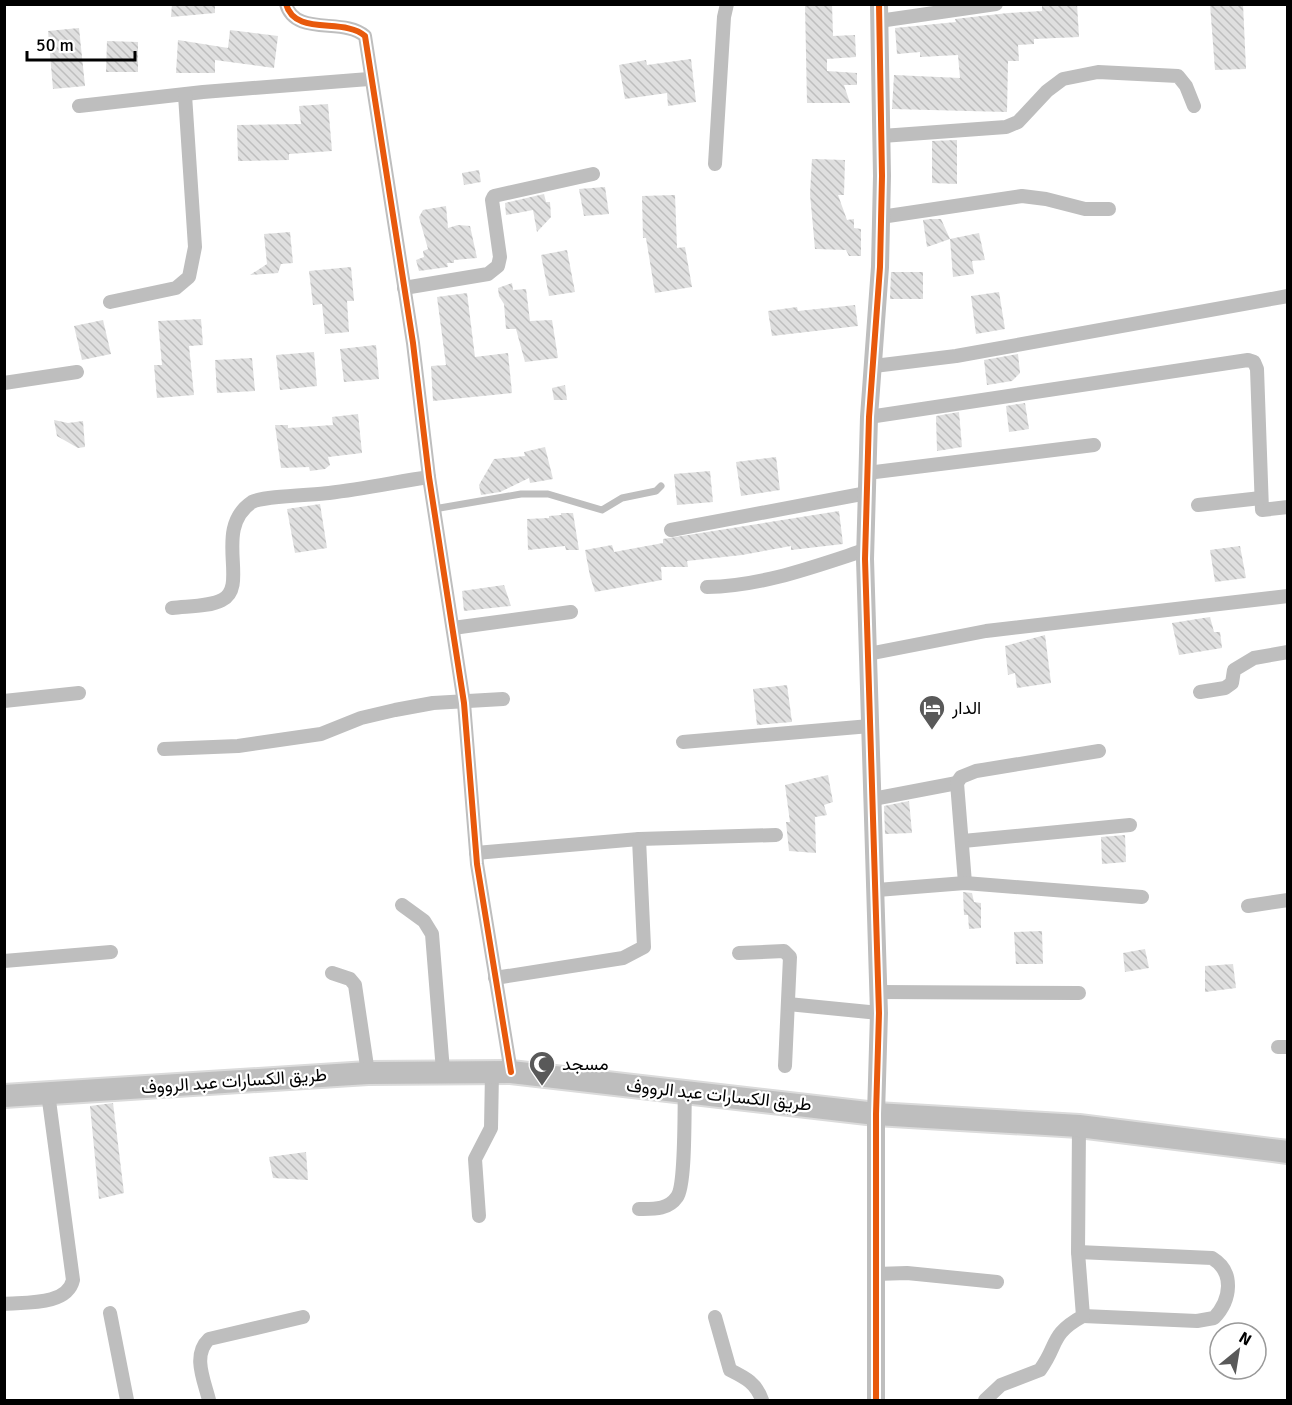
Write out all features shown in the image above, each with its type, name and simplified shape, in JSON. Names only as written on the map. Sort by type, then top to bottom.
[{"type":"main road","name":"طريق الكسارات عبد الرووف","points":[[4,1096],[368,1073],[501,1072],[685,1090],[876,1114],[1079,1126],[1287,1152]]},
{"type":"street","points":[[286,4],[288,14],[298,21],[359,31],[365,36],[369,79],[404,288],[429,477],[464,703],[476,853],[495,978],[501,1072],[491,1128],[475,1159],[479,1216]]},
{"type":"street","points":[[716,164],[724,18],[727,4]]},
{"type":"street","points":[[876,1401],[876,1114],[879,992],[865,550],[869,417],[874,366],[881,217],[879,13],[996,4]]},
{"type":"street","points":[[882,136],[1006,127],[1018,122],[1047,91],[1063,79],[1098,72],[1178,76],[1186,86],[1194,106]]},
{"type":"street","points":[[79,106],[369,79]]},
{"type":"street","points":[[110,302],[176,288],[189,277],[195,247],[185,95]]},
{"type":"street","points":[[404,288],[488,274],[498,266],[500,257],[492,200],[494,196],[593,174]]},
{"type":"street","points":[[881,217],[1022,196],[1046,198],[1085,209],[1109,209]]},
{"type":"street","points":[[874,366],[956,356],[1287,296]]},
{"type":"street","points":[[869,417],[1248,360],[1254,362],[1257,369],[1262,510],[1287,507]]},
{"type":"street","points":[[4,383],[76,372]]},
{"type":"street","points":[[867,473],[1094,445]]},
{"type":"street","points":[[172,608],[221,601],[231,593],[233,582],[231,534],[244,509],[255,500],[332,493],[429,477]]},
{"type":"street","points":[[671,530],[867,493]]},
{"type":"street","points":[[1197,505],[1261,498]]},
{"type":"street","points":[[707,586],[748,584],[865,550]]},
{"type":"street","points":[[868,654],[986,631],[1287,596]]},
{"type":"street","points":[[453,628],[571,612]]},
{"type":"street","points":[[1200,692],[1225,688],[1232,683],[1234,670],[1254,658],[1287,652]]},
{"type":"street","points":[[4,701],[79,693]]},
{"type":"street","points":[[164,749],[238,746],[321,734],[361,718],[395,710],[433,703],[503,699]]},
{"type":"street","points":[[682,742],[870,726]]},
{"type":"street","points":[[965,883],[957,783],[961,777],[976,771],[1099,751]]},
{"type":"street","points":[[873,799],[957,783]]},
{"type":"street","points":[[963,841],[1130,825]]},
{"type":"street","points":[[476,853],[639,839],[776,835]]},
{"type":"street","points":[[495,978],[623,958],[644,948],[639,839]]},
{"type":"street","points":[[877,890],[965,883],[1142,897]]},
{"type":"street","points":[[1248,906],[1287,900]]},
{"type":"street","points":[[402,905],[424,921],[432,933],[443,1071]]},
{"type":"street","points":[[738,953],[784,951],[790,957],[786,1066]]},
{"type":"street","points":[[4,962],[111,952]]},
{"type":"street","points":[[332,973],[350,979],[355,985],[368,1073]]},
{"type":"street","points":[[879,992],[1079,993]]},
{"type":"street","points":[[788,1004],[879,1013]]},
{"type":"street","points":[[639,1209],[663,1209],[678,1197],[682,1178],[685,1090]]},
{"type":"street","points":[[4,1304],[61,1297],[71,1287],[73,1280],[48,1093]]},
{"type":"street","points":[[1079,1126],[1078,1252],[1083,1316]]},
{"type":"street","points":[[985,1401],[991,1392],[1001,1385],[1040,1370],[1054,1341],[1066,1326],[1083,1316],[1197,1321],[1214,1318],[1221,1310],[1228,1295],[1227,1273],[1220,1263],[1212,1258],[1078,1252]]},
{"type":"street","points":[[876,1274],[907,1273],[997,1282]]},
{"type":"street","points":[[110,1313],[127,1401]]},
{"type":"street","points":[[209,1401],[199,1356],[201,1346],[209,1339],[303,1317]]},
{"type":"street","points":[[715,1317],[730,1370],[750,1380],[758,1390],[762,1401]]},
{"type":"lane","points":[[434,509],[521,494],[548,494],[595,510],[602,510],[614,501],[656,490],[662,486]]},
{"type":"building","points":[[172,4],[215,4],[215,13],[171,17]]},
{"type":"building","points":[[805,4],[832,4],[833,36],[855,35],[856,57],[827,59],[827,71],[857,73],[857,85],[844,85],[850,103],[807,103]]},
{"type":"building","points":[[1077,4],[1079,37],[1034,39],[1034,44],[1018,45],[1019,61],[1008,61],[1007,112],[892,109],[894,75],[960,78],[958,55],[920,57],[920,52],[897,54],[895,28],[956,22],[955,19],[1042,11],[1042,6]]},
{"type":"building","points":[[1210,4],[1243,4],[1246,69],[1215,70]]},
{"type":"building","points":[[79,28],[85,86],[53,89],[48,31]]},
{"type":"building","points":[[230,30],[278,36],[274,68],[215,60],[215,73],[176,73],[178,40],[228,48]]},
{"type":"building","points":[[107,41],[138,42],[138,72],[106,72]]},
{"type":"building","points":[[691,59],[696,102],[668,106],[667,93],[625,99],[619,65],[646,60],[647,65]]},
{"type":"building","points":[[328,104],[332,151],[289,154],[289,160],[238,161],[237,125],[301,124],[299,106]]},
{"type":"building","points":[[957,140],[957,184],[932,183],[932,141]]},
{"type":"building","points":[[812,159],[845,160],[844,195],[838,195],[847,220],[854,219],[854,228],[861,229],[861,256],[849,256],[846,250],[815,249],[810,194]]},
{"type":"building","points":[[479,170],[481,182],[464,185],[462,173]]},
{"type":"building","points":[[605,187],[609,214],[584,216],[579,189]]},
{"type":"building","points":[[544,194],[546,202],[550,202],[551,217],[537,232],[533,210],[506,215],[505,203]]},
{"type":"building","points":[[675,195],[677,248],[685,247],[692,287],[655,293],[646,238],[643,238],[642,196]]},
{"type":"building","points":[[446,206],[448,228],[458,225],[470,226],[477,258],[454,260],[454,263],[447,263],[448,267],[419,271],[416,260],[424,257],[423,251],[428,249],[419,217],[423,210]]},
{"type":"building","points":[[941,219],[950,239],[927,247],[923,220]]},
{"type":"building","points":[[290,232],[293,263],[281,264],[278,273],[250,275],[267,264],[264,234]]},
{"type":"building","points":[[979,233],[985,260],[972,261],[974,274],[953,277],[950,239]]},
{"type":"building","points":[[567,250],[575,292],[549,296],[541,255]]},
{"type":"building","points":[[351,267],[354,301],[347,301],[349,332],[325,334],[322,304],[313,305],[309,271]]},
{"type":"building","points":[[891,272],[923,272],[923,299],[890,299]]},
{"type":"building","points":[[512,283],[513,290],[526,289],[530,321],[552,320],[558,358],[525,362],[516,329],[506,329],[504,304],[499,296],[498,288]]},
{"type":"building","points":[[999,292],[1005,329],[976,334],[971,296]]},
{"type":"building","points":[[467,293],[475,357],[508,353],[512,393],[433,401],[431,366],[446,365],[437,297]]},
{"type":"building","points":[[855,305],[858,326],[772,336],[768,311],[797,307],[798,311]]},
{"type":"building","points":[[201,319],[203,345],[189,346],[194,395],[157,398],[154,365],[162,365],[158,321]]},
{"type":"building","points":[[103,320],[111,354],[82,360],[74,326]]},
{"type":"building","points":[[376,345],[379,379],[344,382],[340,349]]},
{"type":"building","points":[[314,352],[317,386],[280,390],[276,355]]},
{"type":"building","points":[[1018,354],[1020,373],[1012,381],[987,385],[984,360]]},
{"type":"building","points":[[252,358],[255,391],[217,393],[215,360]]},
{"type":"building","points":[[565,385],[567,400],[554,400],[552,388]]},
{"type":"building","points":[[1025,403],[1029,429],[1009,432],[1006,406]]},
{"type":"building","points":[[959,412],[962,447],[937,451],[936,416]]},
{"type":"building","points":[[358,414],[362,453],[328,457],[330,465],[325,469],[310,471],[309,467],[281,468],[275,425],[288,425],[288,428],[333,425],[332,417]]},
{"type":"building","points":[[54,420],[68,423],[83,421],[85,447],[78,448],[57,436]]},
{"type":"building","points":[[545,447],[553,479],[530,483],[529,478],[500,492],[481,495],[479,485],[494,459],[525,456],[524,452]]},
{"type":"building","points":[[776,457],[780,490],[741,496],[736,462]]},
{"type":"building","points":[[710,471],[713,502],[677,505],[674,474]]},
{"type":"building","points":[[320,504],[327,548],[295,553],[287,509]]},
{"type":"building","points":[[839,511],[843,544],[791,550],[791,546],[742,555],[687,561],[688,567],[661,567],[662,580],[595,592],[590,576],[585,550],[612,545],[614,552],[663,543],[663,539]]},
{"type":"building","points":[[561,513],[573,513],[579,550],[566,550],[565,546],[528,550],[527,519],[549,518],[549,516],[561,515]]},
{"type":"building","points":[[1240,546],[1246,578],[1215,582],[1210,550]]},
{"type":"building","points":[[504,585],[511,606],[464,611],[462,591]]},
{"type":"building","points":[[1210,617],[1214,632],[1220,632],[1222,648],[1179,655],[1172,623]]},
{"type":"building","points":[[1045,635],[1051,683],[1017,688],[1015,673],[1008,675],[1005,646]]},
{"type":"building","points":[[787,685],[792,722],[757,725],[753,689]]},
{"type":"building","points":[[828,775],[833,802],[824,805],[827,815],[815,817],[816,853],[789,851],[786,822],[790,822],[785,785]]},
{"type":"building","points":[[909,801],[912,833],[885,834],[884,806]]},
{"type":"building","points":[[1125,835],[1126,862],[1102,864],[1101,837]]},
{"type":"building","points":[[963,892],[972,893],[974,902],[981,903],[981,928],[969,929],[968,915],[964,915]]},
{"type":"building","points":[[1042,931],[1043,964],[1016,964],[1014,932]]},
{"type":"building","points":[[1145,949],[1149,968],[1125,972],[1123,953]]},
{"type":"building","points":[[1233,964],[1236,988],[1205,992],[1205,966]]},
{"type":"building","points":[[113,1103],[124,1193],[99,1199],[90,1106]]},
{"type":"building","points":[[306,1152],[308,1180],[273,1178],[269,1157]]},
{"type":"cycle path","points":[[286,4],[291,14],[299,20],[309,24],[345,28],[365,36],[413,343],[429,477],[464,703],[477,864],[511,1072]]},
{"type":"cycle path","points":[[876,1400],[876,1114],[879,1013],[865,559],[869,417],[880,267],[882,176],[879,4]]},
{"type":"place","name":"الدار","points":[[932,731]]},
{"type":"place","name":"مسجد","points":[[542,1087]]}]
